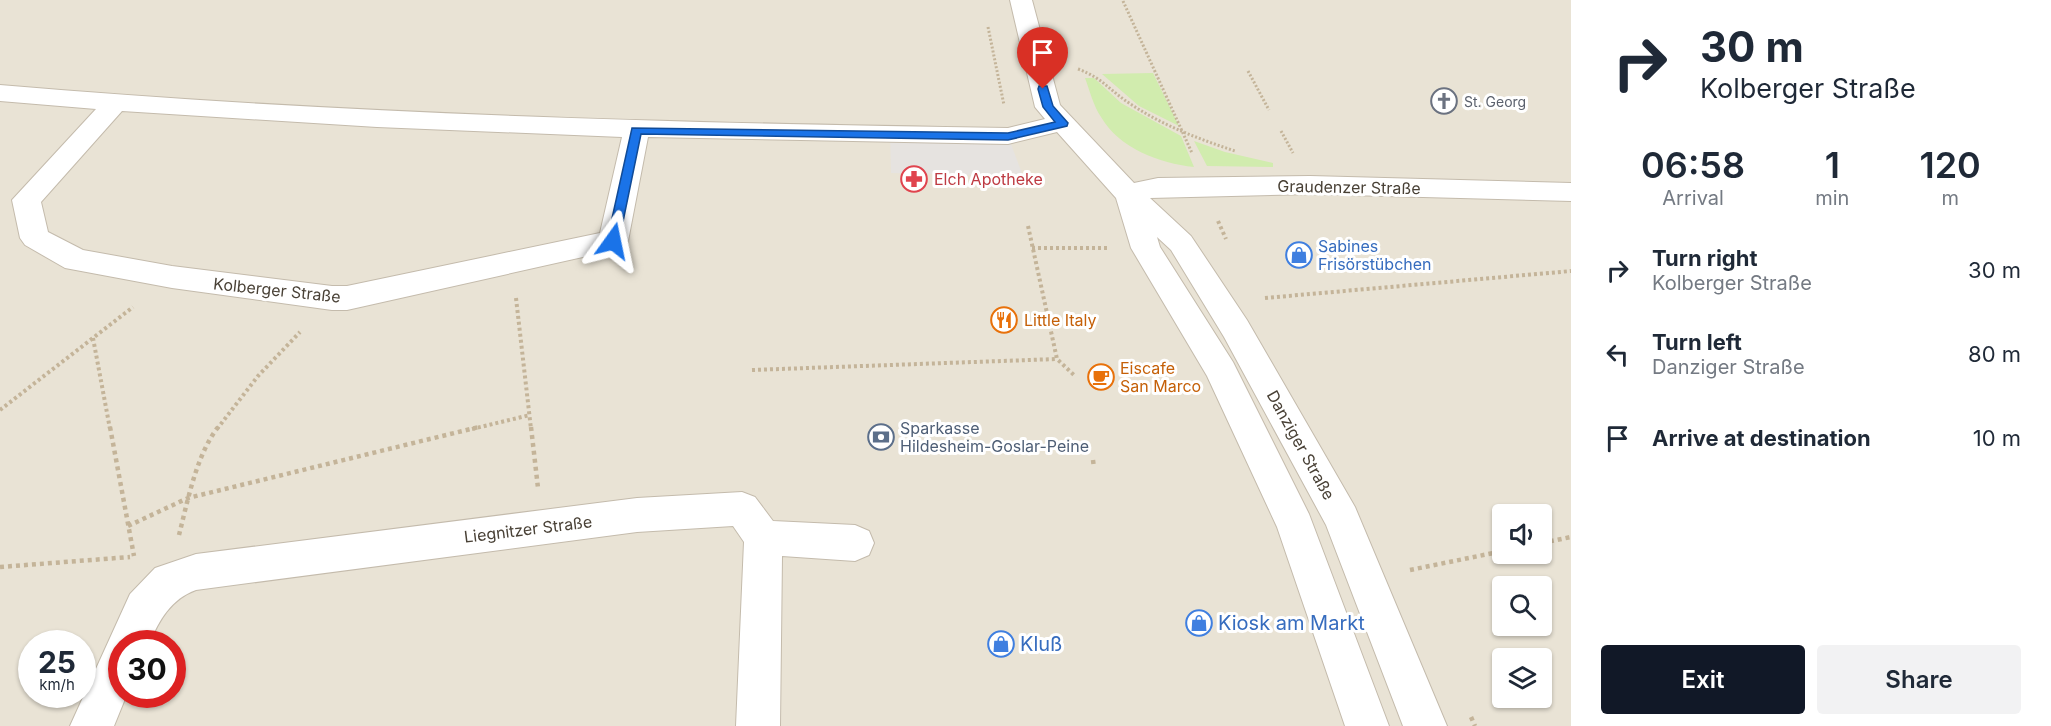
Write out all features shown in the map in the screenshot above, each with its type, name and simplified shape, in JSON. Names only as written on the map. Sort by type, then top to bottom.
[{"type":"street","name":"Danziger Straße","points":[[1021,0],[1048,107],[1128,194],[1181,243],[1242,339],[1342,519],[1425,726]]},
{"type":"street","points":[[0,93],[115,104],[361,120],[636,131],[1008,136],[1063,123]]},
{"type":"street","name":"Kolberger Straße","points":[[115,104],[26,200],[35,238],[76,260],[172,278],[332,298],[347,297],[613,241],[636,131]]},
{"type":"street","name":"Graudenzer Straße","points":[[1128,194],[1158,187],[1310,185],[1571,192]]},
{"type":"street","name":"Danziger Straße","points":[[1128,194],[1146,248],[1221,371],[1296,526],[1367,726]]},
{"type":"street","name":"Liegnitzer Straße","points":[[134,630],[144,608],[169,581],[196,572],[637,515],[742,509],[763,538]]},
{"type":"street","points":[[758,726],[763,538],[855,543]]},
{"type":"street","points":[[92,726],[108,690]]},
{"type":"path","points":[[1078,69],[1095,75],[1131,105],[1185,134],[1241,153]]},
{"type":"path","points":[[1248,71],[1269,110]]},
{"type":"path","points":[[1028,226],[1057,359],[1075,376]]},
{"type":"path","points":[[512,262],[543,527]]},
{"type":"path","points":[[1265,298],[1571,271]]},
{"type":"path","points":[[0,410],[172,278]]},
{"type":"path","points":[[0,567],[134,556],[169,581],[188,498],[209,439],[258,376],[332,298]]},
{"type":"path","points":[[93,338],[134,556]]},
{"type":"path","points":[[752,370],[1057,359]]},
{"type":"path","points":[[128,526],[188,498],[530,415]]},
{"type":"path","points":[[1092,460],[1094,468]]},
{"type":"path","points":[[1552,541],[1571,537]]},
{"type":"path","points":[[1410,570],[1492,553]]},
{"type":"shaded area","points":[[0,0],[1571,0],[1571,726],[0,726]]},
{"type":"shaded area","points":[[890,135],[1008,136],[1023,176],[891,173]]},
{"type":"green space","points":[[1153,73],[1179,126],[1139,106],[1102,74]]},
{"type":"green space","points":[[1085,78],[1094,78],[1121,103],[1181,136],[1194,167],[1154,158],[1119,138],[1098,112]]},
{"type":"green space","points":[[1194,141],[1225,152],[1273,163],[1273,167],[1207,166]]},
{"type":"place","name":"St. Georg","points":[[1444,101]]},
{"type":"place","name":"Elch Apotheke","points":[[914,179]]},
{"type":"place","name":"Sabines Frisörstübchen","points":[[1299,255]]},
{"type":"place","name":"Little Italy","points":[[1004,320]]},
{"type":"place","name":"Eiscafe San Marco","points":[[1101,377]]},
{"type":"place","name":"Sparkasse Hildesheim-Goslar-Peine","points":[[881,437]]},
{"type":"place","name":"Kiosk am Markt","points":[[1199,623]]},
{"type":"place","name":"Kluß","points":[[1001,644]]},
{"type":"route","points":[[613,241],[636,131],[1008,136],[1063,123],[1048,107],[1043,89]]}]
